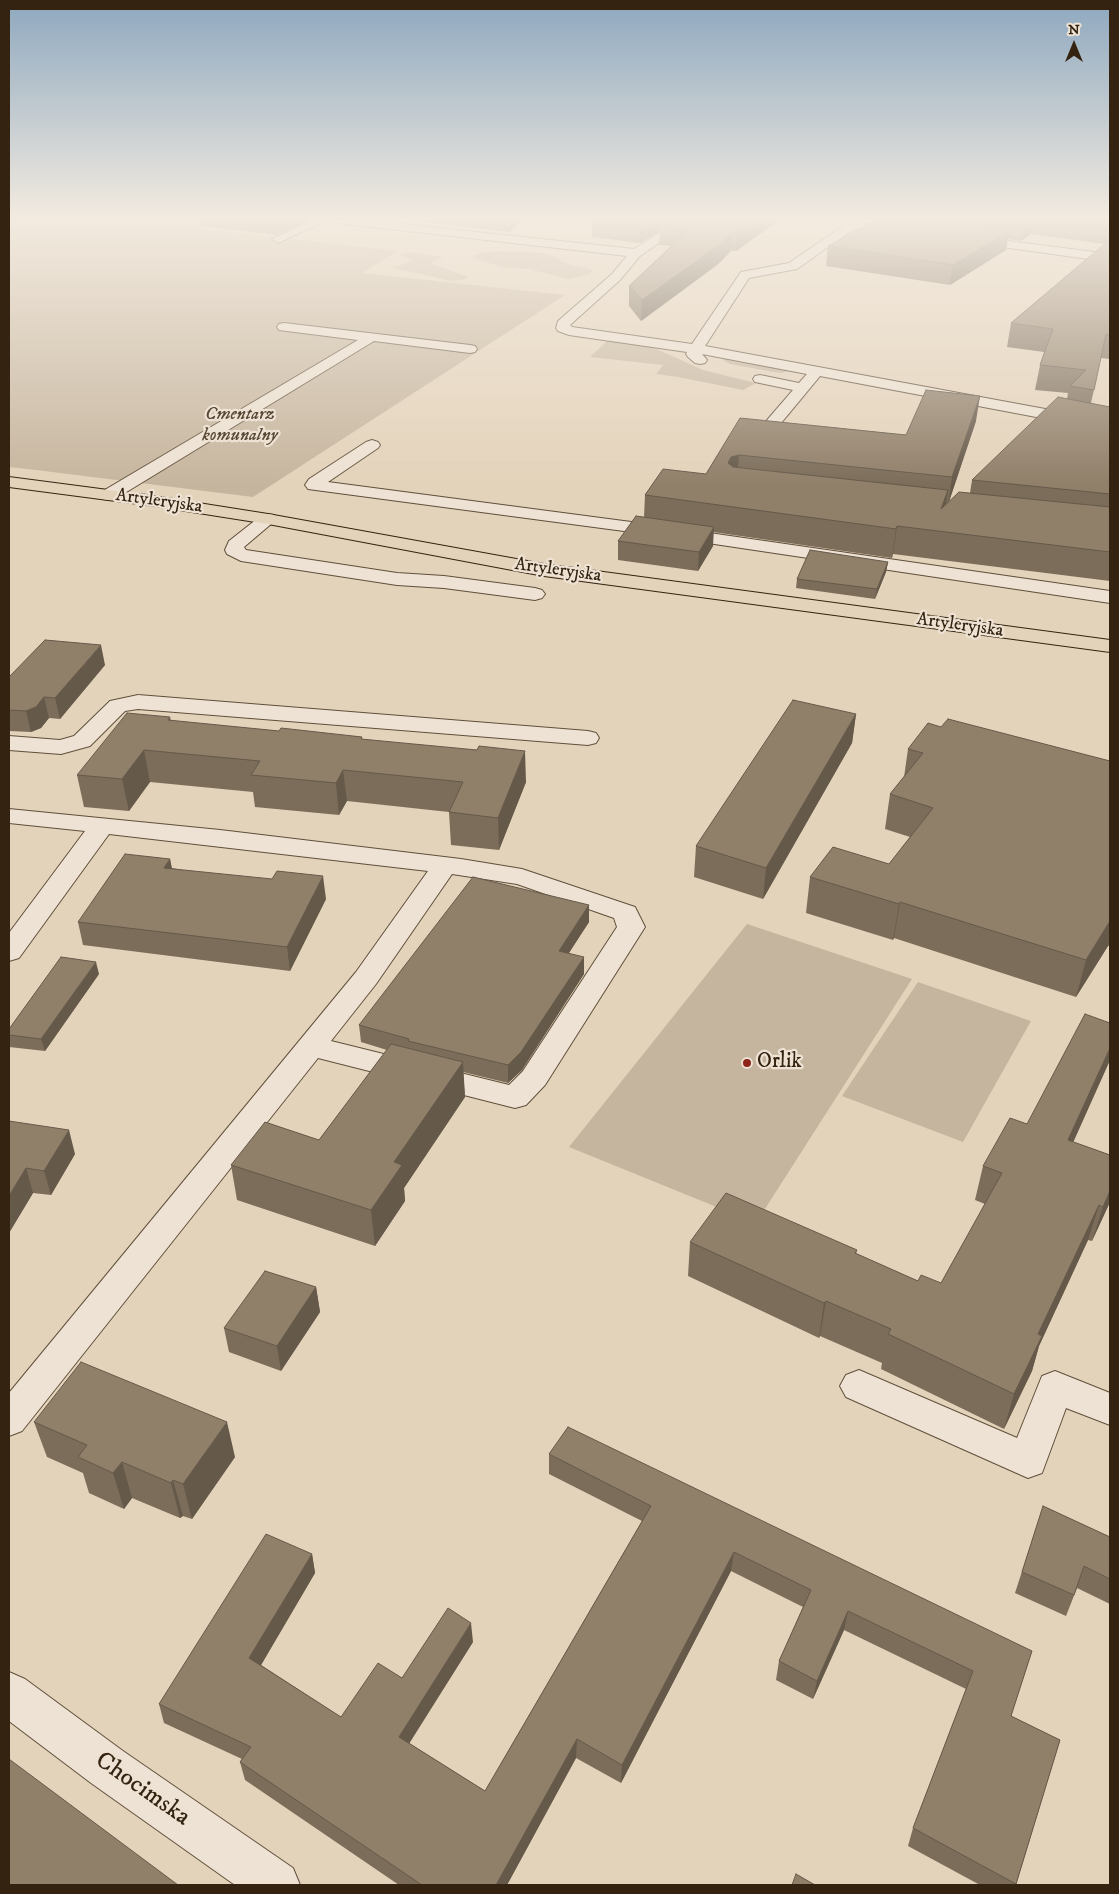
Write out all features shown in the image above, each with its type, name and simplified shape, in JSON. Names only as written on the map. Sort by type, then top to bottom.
[{"type":"main road","name":"Artyleryjska","points":[[9,482],[268,519],[544,570],[1110,646]]},
{"type":"street","points":[[581,308],[563,324],[563,328],[570,331],[696,349],[1110,426]]},
{"type":"street","points":[[710,368],[693,354],[723,308]]},
{"type":"street","points":[[574,315],[592,316]]},
{"type":"street","points":[[284,327],[470,349]]},
{"type":"street","points":[[692,330],[726,340],[1110,413]]},
{"type":"street","points":[[109,495],[124,484],[372,337]]},
{"type":"street","points":[[761,437],[817,371]]},
{"type":"street","points":[[747,376],[802,388]]},
{"type":"street","points":[[372,446],[314,483],[314,485],[654,530],[1110,597]]},
{"type":"street","points":[[268,519],[236,545],[234,550],[241,555],[397,579],[444,582],[535,594]]},
{"type":"street","points":[[9,743],[61,747],[82,741],[118,706],[138,702],[588,738]]},
{"type":"street","points":[[9,816],[103,825],[445,865],[522,877],[626,913],[631,927],[534,1078],[515,1097],[310,1046]]},
{"type":"street","points":[[9,952],[103,825]]},
{"type":"street","points":[[9,1420],[366,978],[445,865]]},
{"type":"street","points":[[860,1386],[1028,1461],[1055,1388],[1110,1409]]},
{"type":"street","name":"Chocimska","points":[[9,1694],[107,1766],[276,1885]]},
{"type":"green space","name":"Cmentarz komunalny","points":[[9,308],[544,308],[253,497],[9,467]]},
{"type":"green space","points":[[607,341],[650,346],[703,370],[756,383],[743,390],[656,374],[663,365],[590,357]]},
{"type":"green space","points":[[725,357],[789,370],[782,373],[730,364],[723,360]]},
{"type":"green space","name":"Orlik","points":[[747,924],[912,979],[756,1223],[569,1147]]},
{"type":"green space","name":"Orlik","points":[[918,982],[1031,1021],[963,1142],[842,1096]]},
{"type":"building","points":[[1028,308],[1110,308],[1110,335],[1106,334],[1094,390],[1070,386],[1086,370],[1040,365],[1053,329],[1011,323]]},
{"type":"building","points":[[926,390],[980,396],[952,477],[739,455],[731,457],[728,463],[733,467],[948,490],[941,509],[959,492],[1110,507],[1110,552],[897,526],[896,529],[645,495],[663,469],[706,474],[740,418],[906,435]]},
{"type":"building","points":[[1058,397],[1110,407],[1110,494],[972,480]]},
{"type":"building","points":[[636,516],[714,527],[699,552],[618,541]]},
{"type":"building","points":[[810,550],[888,562],[877,589],[797,579]]},
{"type":"building","points":[[45,640],[101,645],[55,698],[44,697],[36,707],[26,711],[9,710],[9,677]]},
{"type":"building","points":[[793,700],[856,714],[766,868],[696,846]]},
{"type":"building","points":[[127,713],[170,717],[168,720],[279,731],[281,728],[362,737],[361,739],[477,750],[479,746],[525,751],[498,818],[449,812],[463,782],[343,770],[336,783],[251,775],[260,761],[144,750],[122,779],[77,775]]},
{"type":"building","points":[[948,719],[1110,761],[1110,921],[1086,960],[900,902],[899,904],[810,877],[833,847],[889,864],[933,808],[890,794],[923,753],[908,749],[928,723],[941,727]]},
{"type":"building","points":[[125,854],[170,859],[164,868],[272,879],[277,871],[323,876],[287,947],[78,922]]},
{"type":"building","points":[[473,877],[589,905],[559,951],[584,957],[521,1052],[508,1065],[408,1041],[409,1039],[359,1025]]},
{"type":"building","points":[[61,957],[96,962],[41,1039],[9,1035],[9,1029]]},
{"type":"building","points":[[1085,1014],[1110,1023],[1110,1048],[1068,1140],[1110,1155],[1110,1191],[1103,1207],[1099,1205],[1038,1334],[1042,1336],[1014,1394],[888,1334],[891,1329],[826,1301],[824,1303],[690,1242],[726,1193],[857,1250],[855,1253],[918,1281],[921,1275],[941,1283],[1002,1173],[983,1166],[1010,1118],[1027,1124]]},
{"type":"building","points":[[391,1044],[463,1062],[394,1162],[402,1165],[371,1210],[231,1165],[265,1122],[319,1140]]},
{"type":"building","points":[[9,1121],[69,1130],[44,1171],[26,1168],[9,1196]]},
{"type":"building","points":[[265,1271],[316,1287],[277,1346],[224,1328]]},
{"type":"building","points":[[81,1362],[227,1422],[183,1484],[173,1480],[171,1483],[122,1462],[113,1473],[78,1457],[87,1445],[34,1422]]},
{"type":"building","points":[[568,1427],[1032,1651],[1011,1716],[1060,1740],[1016,1884],[913,1828],[973,1671],[848,1611],[817,1681],[779,1661],[811,1590],[734,1552],[622,1765],[577,1739],[496,1885],[422,1885],[240,1762],[251,1747],[159,1704],[266,1534],[312,1554],[249,1658],[341,1717],[378,1663],[402,1678],[448,1608],[471,1623],[399,1737],[485,1791],[651,1506],[549,1454]]},
{"type":"building","points":[[1043,1506],[1110,1537],[1110,1579],[1084,1566],[1074,1595],[1022,1572]]},
{"type":"building","points":[[9,1759],[178,1885],[9,1885]]},
{"type":"building","points":[[796,1874],[815,1885],[792,1885]]},
{"type":"place","name":"Orlik","points":[[747,1063]]}]
